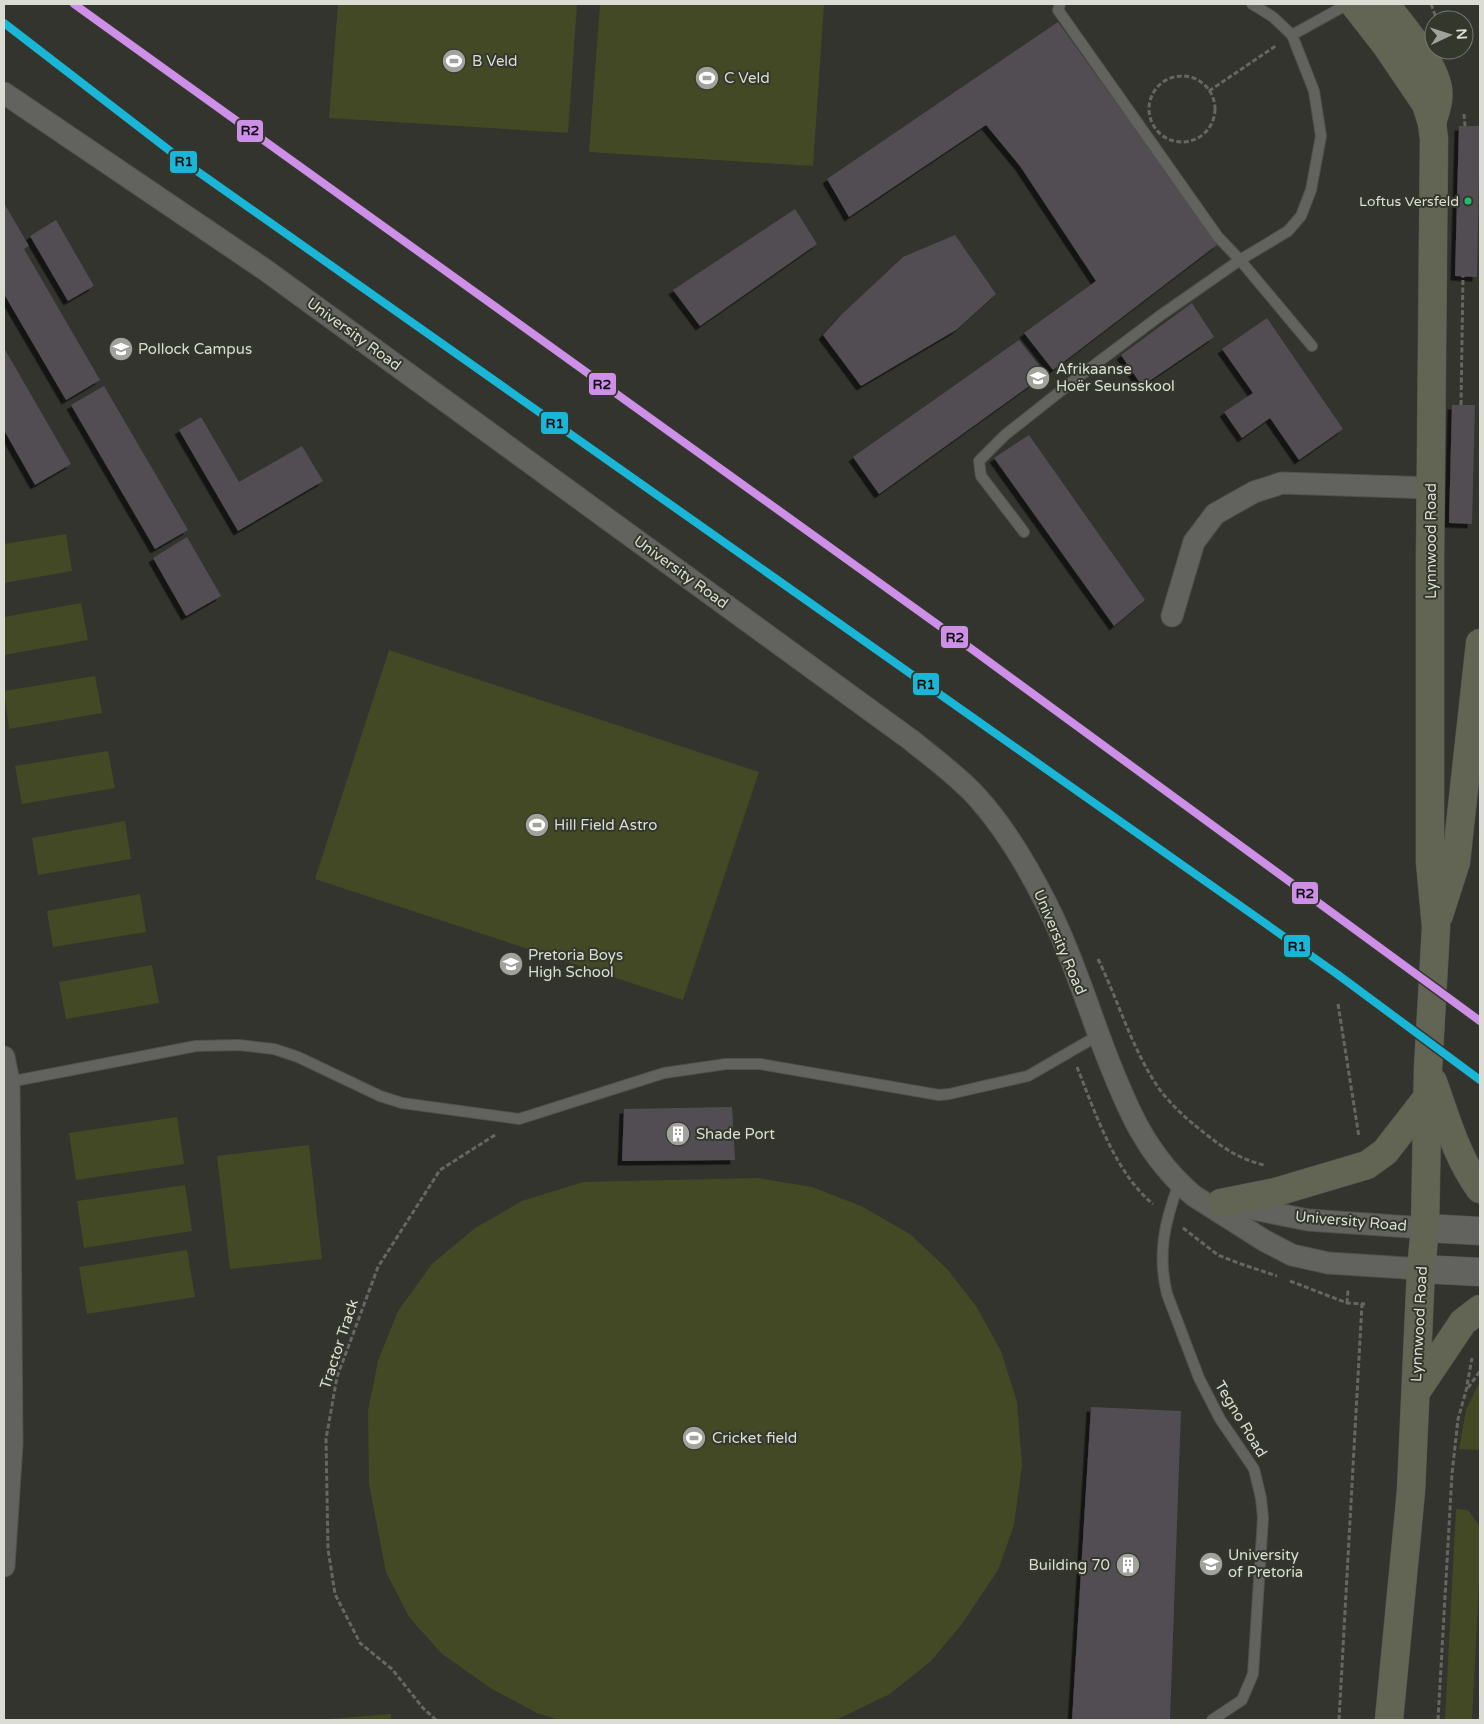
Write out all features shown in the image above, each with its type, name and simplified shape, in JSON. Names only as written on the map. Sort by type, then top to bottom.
[{"type":"main road","name":"Lynnwood Road","points":[[1354,4],[1386,45],[1426,104],[1435,111],[1430,862],[1436,927],[1428,1069],[1425,1228],[1421,1269],[1411,1491],[1389,1720]]},
{"type":"main road","points":[[1385,4],[1423,54],[1438,89],[1435,111]]},
{"type":"main road","name":"Lynnwood Road","points":[[1436,927],[1456,862],[1480,643]]},
{"type":"main road","points":[[1428,1069],[1457,1145],[1471,1177],[1480,1189]]},
{"type":"main road","points":[[1221,1203],[1276,1192],[1367,1165],[1385,1152],[1427,1098]]},
{"type":"main road","points":[[1416,1392],[1463,1322],[1480,1309]]},
{"type":"street","name":"University Road","points":[[4,93],[264,269],[911,740],[953,774],[977,797],[1024,863],[1059,930],[1123,1100],[1143,1137],[1161,1162],[1186,1189],[1265,1241],[1292,1254],[1328,1263],[1480,1272]]},
{"type":"street","points":[[1172,616],[1194,542],[1215,514],[1254,492],[1282,483],[1431,488]]},
{"type":"street","points":[[4,1057],[8,1082],[12,1444],[4,1566]]},
{"type":"street","name":"University Road","points":[[1186,1189],[1221,1203],[1308,1220],[1480,1231]]},
{"type":"lane","points":[[1060,4],[1058,10],[1218,236],[1312,346]]},
{"type":"lane","points":[[1024,532],[981,476],[979,461],[1005,435],[1074,381],[1161,315],[1240,260],[1288,231],[1301,216],[1311,190],[1321,136],[1314,91],[1292,35],[1273,17],[1252,4]]},
{"type":"lane","points":[[1292,35],[1348,4]]},
{"type":"lane","name":"Lynnwood Road","points":[[1375,4],[1412,57],[1435,111]]},
{"type":"lane","points":[[8,1082],[196,1046],[239,1045],[274,1050],[298,1057],[380,1096],[402,1103],[519,1119],[664,1073],[726,1064],[760,1064],[930,1093],[949,1094],[1028,1076],[1099,1035]]},
{"type":"lane","name":"Tegno Road","points":[[1186,1189],[1168,1216],[1162,1249],[1163,1280],[1166,1294],[1199,1378],[1220,1419],[1254,1469],[1261,1498],[1262,1518],[1253,1674],[1242,1700],[1212,1720]]},
{"type":"path","points":[[1209,91],[1292,35]]},
{"type":"path","points":[[1180,76],[1191,77],[1201,82],[1209,91],[1214,100],[1215,111],[1208,130],[1200,136],[1190,142],[1175,142],[1160,134],[1154,127],[1150,117],[1149,105],[1152,94],[1159,85],[1169,79],[1180,76]]},
{"type":"path","points":[[1461,405],[1463,276]]},
{"type":"path","points":[[1096,953],[1132,1040],[1142,1061],[1161,1091],[1191,1122],[1228,1151],[1245,1160],[1267,1166]]},
{"type":"path","points":[[1338,1004],[1359,1139]]},
{"type":"path","name":"Tractor Track","points":[[436,1720],[423,1708],[392,1669],[360,1643],[335,1594],[328,1549],[326,1439],[337,1377],[378,1267],[440,1170],[519,1119]]},
{"type":"path","points":[[1338,1720],[1364,1304],[1347,1303],[1348,1290]]},
{"type":"path","points":[[1438,1720],[1452,1474],[1458,1419],[1466,1391],[1472,1356]]},
{"type":"path","points":[[1466,1391],[1480,1371]]},
{"type":"green space","name":"B Veld","points":[[338,4],[577,4],[568,133],[329,118]]},
{"type":"green space","name":"C Veld","points":[[600,4],[824,4],[813,166],[589,152]]},
{"type":"green space","points":[[66,534],[72,571],[4,583],[4,544]]},
{"type":"green space","points":[[81,603],[88,640],[4,655],[4,617]]},
{"type":"green space","name":"Hill Field Astro","points":[[389,650],[759,772],[683,1000],[315,879]]},
{"type":"green space","points":[[95,676],[102,713],[9,729],[4,691]]},
{"type":"green space","points":[[108,751],[115,788],[22,804],[15,766]]},
{"type":"green space","points":[[125,821],[131,859],[38,875],[32,838]]},
{"type":"green space","points":[[140,894],[146,932],[53,947],[47,911]]},
{"type":"green space","points":[[152,965],[159,1003],[66,1019],[59,982]]},
{"type":"green space","points":[[177,1117],[184,1164],[76,1180],[69,1133]]},
{"type":"green space","points":[[309,1145],[322,1259],[230,1269],[217,1156]]},
{"type":"green space","name":"Cricket field","points":[[758,1178],[812,1187],[861,1206],[910,1234],[947,1269],[976,1306],[1001,1351],[1017,1402],[1022,1465],[1014,1525],[998,1570],[962,1624],[931,1661],[890,1694],[840,1718],[831,1720],[559,1720],[537,1713],[492,1689],[442,1654],[409,1617],[386,1572],[369,1484],[368,1411],[378,1361],[398,1311],[432,1264],[475,1228],[522,1201],[583,1182]]},
{"type":"green space","points":[[185,1185],[192,1231],[84,1248],[77,1201]]},
{"type":"green space","points":[[187,1250],[195,1297],[87,1314],[79,1267]]},
{"type":"green space","points":[[1480,1381],[1480,1450],[1459,1449],[1466,1410]]},
{"type":"green space","points":[[1456,1509],[1468,1510],[1480,1527],[1472,1720],[1445,1720]]},
{"type":"green space","points":[[391,1714],[391,1720],[315,1720]]},
{"type":"building","points":[[1058,22],[1218,244],[1053,370],[1024,333],[1096,281],[1020,166],[986,125],[849,217],[827,179]]},
{"type":"building","name":"Loftus Versfeld","points":[[1459,126],[1480,126],[1477,277],[1455,276]]},
{"type":"building","points":[[4,203],[29,246],[24,249],[100,380],[66,400],[4,294]]},
{"type":"building","points":[[795,209],[817,244],[700,326],[673,290]]},
{"type":"building","points":[[56,220],[94,286],[68,301],[30,236]]},
{"type":"building","points":[[955,235],[996,294],[956,330],[861,386],[823,335],[841,315],[903,257]]},
{"type":"building","points":[[1192,303],[1214,337],[1142,386],[1121,355]]},
{"type":"building","points":[[1267,318],[1343,429],[1299,460],[1270,418],[1242,438],[1224,412],[1253,393],[1222,349]]},
{"type":"building","points":[[1019,340],[1046,374],[879,494],[853,457]]},
{"type":"building","points":[[4,348],[71,464],[35,485],[4,430]]},
{"type":"building","points":[[104,386],[188,530],[155,549],[71,405]]},
{"type":"building","points":[[1452,405],[1475,405],[1472,524],[1449,523]]},
{"type":"building","points":[[201,417],[239,482],[302,446],[323,481],[238,531],[179,430]]},
{"type":"building","points":[[1029,435],[1145,600],[1114,626],[994,458]]},
{"type":"building","points":[[187,537],[221,596],[186,616],[153,558]]},
{"type":"building","name":"Shade Port","points":[[732,1107],[735,1160],[622,1161],[624,1109]]},
{"type":"building","name":"Building 70","points":[[1091,1407],[1181,1411],[1170,1720],[1072,1720]]},
{"type":"transit line","name":"R2","points":[[74,4],[973,650],[1480,1021]]},
{"type":"transit line","name":"R1","points":[[4,23],[187,164],[1337,974],[1480,1080]]},
{"type":"place","name":"B Veld","points":[[454,61]]},
{"type":"place","name":"C Veld","points":[[707,78]]},
{"type":"place","name":"Loftus Versfeld","points":[[1468,201]]},
{"type":"place","name":"Pollock Campus","points":[[121,349]]},
{"type":"place","name":"Afrikaanse Hoër Seunsskool","points":[[1038,378]]},
{"type":"place","name":"Hill Field Astro","points":[[537,825]]},
{"type":"place","name":"Pretoria Boys High School","points":[[511,964]]},
{"type":"place","name":"Shade Port","points":[[678,1134]]},
{"type":"place","name":"Cricket field","points":[[694,1438]]},
{"type":"place","name":"University of Pretoria","points":[[1211,1564]]},
{"type":"place","name":"Building 70","points":[[1128,1565]]}]
